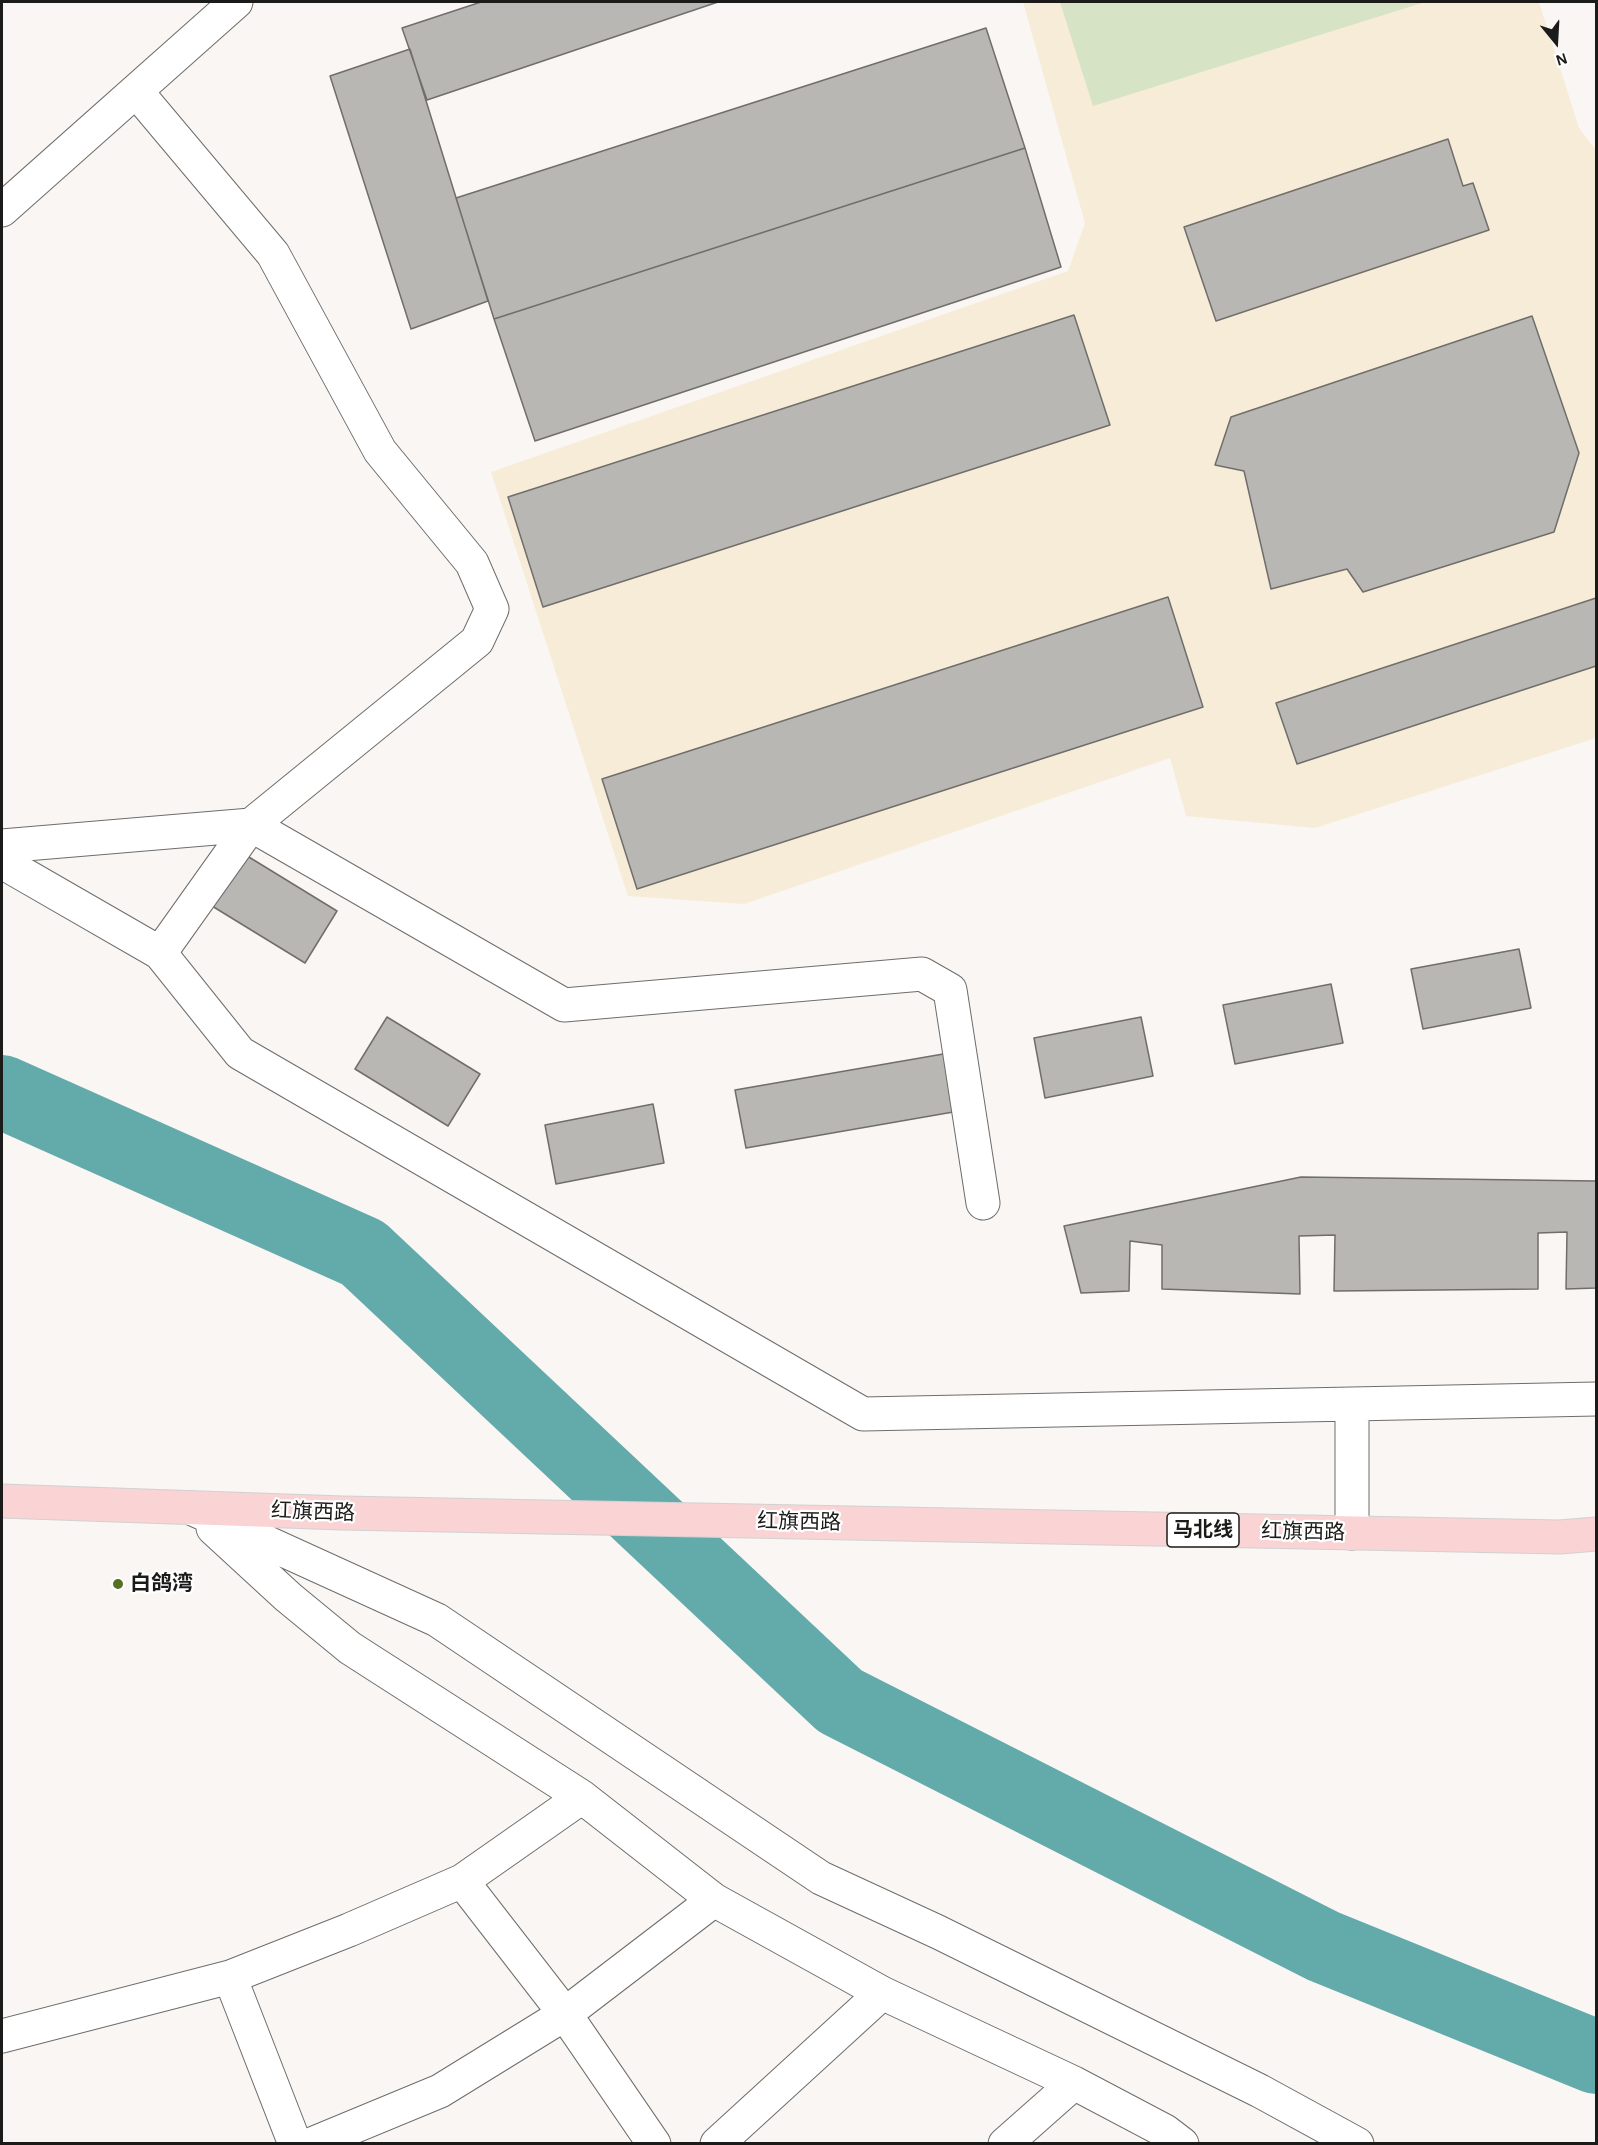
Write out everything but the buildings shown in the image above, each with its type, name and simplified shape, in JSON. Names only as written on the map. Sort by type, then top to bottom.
[{"type":"main road","name":"红旗西路","points":[[2,1501],[343,1513],[1560,1537],[1596,1534]]},
{"type":"street","points":[[2,210],[236,2]]},
{"type":"street","points":[[136,91],[273,254],[380,451],[472,563],[492,609],[477,641],[251,825],[160,953]]},
{"type":"street","points":[[2,846],[251,825],[564,1005],[922,974],[950,990],[983,1203]]},
{"type":"street","points":[[2,862],[160,953],[240,1053],[863,1414],[1596,1399]]},
{"type":"street","points":[[1352,1404],[1352,1533]]},
{"type":"street","points":[[191,1508],[288,1597],[350,1648],[582,1797],[714,1900],[882,1993],[1074,2083],[1165,2131],[1182,2144]]},
{"type":"street","points":[[191,1508],[437,1620],[821,1878],[938,1932],[1249,2086],[1357,2144]]},
{"type":"street","points":[[2,2036],[230,1977],[462,1881],[582,1797]]},
{"type":"street","points":[[462,1881],[565,2014],[654,2144]]},
{"type":"street","points":[[312,2144],[440,2091],[565,2014],[714,1900]]},
{"type":"street","points":[[230,1977],[295,2144]]},
{"type":"street","points":[[717,2144],[882,1993]]},
{"type":"street","points":[[1005,2144],[1074,2083]]},
{"type":"shaded area","points":[[1023,2],[1539,2],[1579,128],[1596,150],[1596,738],[1315,828],[1186,816],[1170,758],[744,904],[628,896],[491,472],[1068,271],[1085,223]]},
{"type":"green space","points":[[1060,2],[1425,2],[1093,106]]},
{"type":"waterway","points":[[2,1092],[363,1253],[840,1701],[1323,1946],[1596,2057]]},
{"type":"place","name":"白鸽湾","points":[[118,1584]]}]
